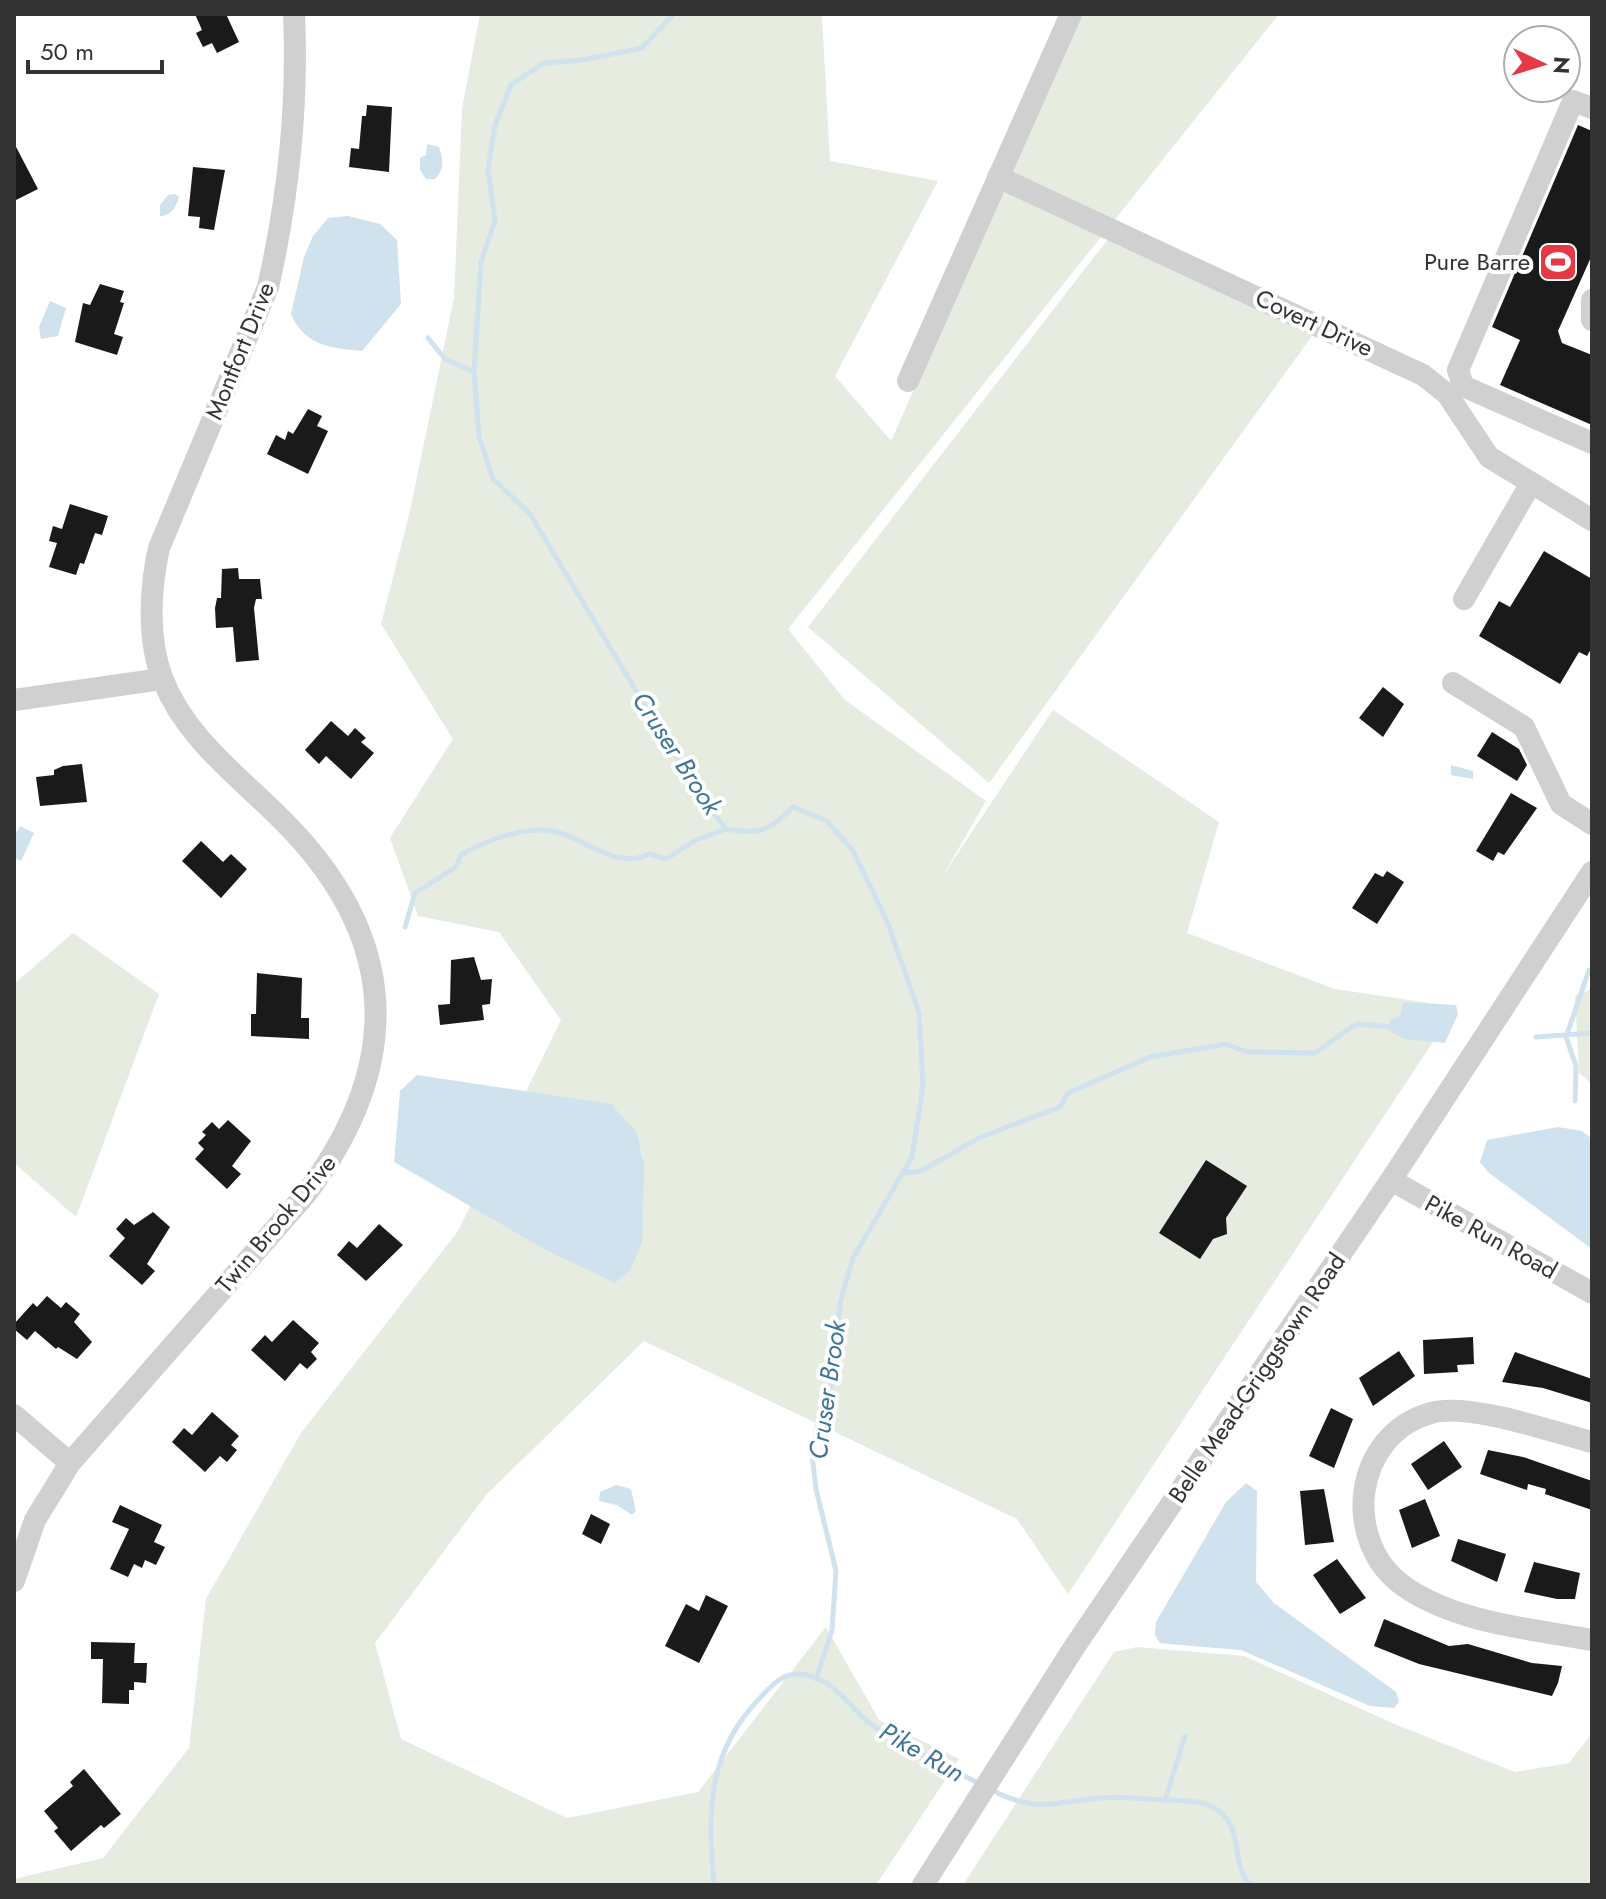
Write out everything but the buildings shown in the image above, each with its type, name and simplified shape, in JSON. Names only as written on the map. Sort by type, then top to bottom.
[{"type":"street","name":"Montfort Drive","points":[[221,764],[162,679],[154,635],[152,580],[159,548],[268,287],[278,242],[296,73],[294,14]]},
{"type":"street","points":[[908,381],[1071,14]]},
{"type":"street","points":[[1592,108],[1573,101],[1458,370],[1455,390],[1592,443]]},
{"type":"street","name":"Covert Drive","points":[[998,177],[1343,335],[1455,390],[1489,457],[1592,520]]},
{"type":"street","points":[[1592,300],[1592,320]]},
{"type":"street","points":[[1464,599],[1531,483]]},
{"type":"street","points":[[14,700],[162,679]]},
{"type":"street","points":[[1453,683],[1524,727],[1561,804],[1592,824]]},
{"type":"street","name":"Twin Brook Drive","points":[[14,1581],[35,1520],[70,1463],[306,1194],[346,1136],[368,1079],[375,1039],[374,995],[366,949],[348,905],[323,865],[290,828],[221,764]]},
{"type":"street","name":"Belle Mead-Griggstown Road","points":[[923,1885],[999,1770],[1075,1646],[1391,1180],[1592,872]]},
{"type":"street","name":"Pike Run Road","points":[[1391,1180],[1592,1293]]},
{"type":"street","points":[[1592,1442],[1508,1420],[1452,1410],[1432,1412],[1398,1430],[1382,1448],[1368,1470],[1361,1505],[1371,1546],[1383,1569],[1405,1588],[1463,1613],[1592,1640]]},
{"type":"street","points":[[14,1415],[70,1463]]},
{"type":"shaded area","points":[[480,14],[822,16],[830,161],[938,181],[835,376],[891,441],[1082,14],[1279,14],[788,629],[845,700],[986,801],[942,877],[1053,710],[1219,822],[1187,933],[1335,989],[1456,1007],[1068,1594],[1017,1519],[644,1341],[486,1495],[375,1643],[401,1739],[567,1818],[698,1792],[826,1627],[879,1720],[959,1759],[876,1885],[14,1885],[14,1879],[103,1858],[189,1748],[206,1599],[301,1433],[458,1231],[561,1020],[499,932],[418,916],[390,838],[453,739],[381,624],[410,511],[454,298],[462,109]]},
{"type":"shaded area","points":[[1108,239],[1314,333],[989,783],[808,627]]},
{"type":"shaded area","points":[[73,933],[159,994],[76,1217],[14,1163],[14,984]]},
{"type":"shaded area","points":[[1592,989],[1592,1084],[1579,1073],[1575,996]]},
{"type":"shaded area","points":[[1137,1647],[1244,1656],[1397,1725],[1515,1772],[1569,1763],[1592,1733],[1592,1885],[963,1885],[1114,1652]]},
{"type":"water","points":[[427,144],[439,147],[441,155],[442,168],[435,179],[426,179],[420,170],[420,158],[426,155]]},
{"type":"water","points":[[168,195],[179,197],[175,207],[167,215],[160,216],[160,205]]},
{"type":"water","points":[[348,216],[380,224],[397,240],[401,304],[362,351],[329,346],[311,339],[291,314],[304,257],[313,236],[328,218]]},
{"type":"water","points":[[50,301],[66,308],[58,336],[41,339],[39,327]]},
{"type":"water","points":[[1451,765],[1473,771],[1473,779],[1451,775]]},
{"type":"water","points":[[20,826],[34,833],[21,861],[14,858],[14,837]]},
{"type":"water","points":[[1404,1002],[1456,1005],[1458,1014],[1445,1043],[1404,1039],[1388,1030],[1390,1020],[1400,1016]]},
{"type":"water","points":[[417,1075],[611,1104],[636,1131],[644,1165],[642,1242],[631,1269],[615,1283],[544,1249],[394,1162],[400,1091]]},
{"type":"water","points":[[1558,1127],[1582,1131],[1592,1139],[1592,1249],[1489,1173],[1480,1162],[1487,1140]]},
{"type":"water","points":[[1246,1483],[1257,1491],[1256,1582],[1274,1603],[1396,1692],[1399,1702],[1394,1708],[1370,1706],[1241,1650],[1160,1643],[1155,1635],[1156,1622],[1226,1502]]},
{"type":"water","points":[[616,1485],[631,1489],[636,1511],[632,1515],[617,1505],[599,1501],[600,1492]]},
{"type":"waterway","name":"Cruser Brook","points":[[674,14],[642,48],[582,60],[544,63],[511,85],[495,125],[488,169],[495,221],[481,262],[474,372],[479,436],[493,479],[530,514],[698,794],[726,829],[763,829],[793,807],[827,821],[853,851],[887,921],[919,1013],[923,1085],[912,1157],[853,1258],[840,1303],[834,1377],[818,1422],[812,1455],[816,1489],[836,1571],[832,1630],[816,1679]]},
{"type":"waterway","points":[[428,338],[445,359],[474,372]]},
{"type":"waterway","points":[[405,927],[415,893],[456,867],[461,855],[508,835],[553,831],[621,858],[650,854],[666,859],[696,840],[726,829]]},
{"type":"waterway","points":[[1575,1101],[1576,1066],[1566,1037],[1589,970]]},
{"type":"waterway","points":[[904,1173],[921,1171],[981,1137],[1060,1107],[1068,1093],[1150,1057],[1225,1044],[1248,1052],[1315,1053],[1356,1024],[1392,1027]]},
{"type":"waterway","points":[[1536,1037],[1592,1033]]},
{"type":"waterway","name":"Pike Run","points":[[714,1885],[712,1809],[720,1763],[742,1719],[782,1678],[800,1674],[822,1680],[881,1731],[980,1784]]},
{"type":"waterway","points":[[1165,1800],[1185,1736]]},
{"type":"waterway","name":"Pike Run","points":[[992,1790],[1034,1804],[1115,1797],[1206,1804],[1222,1814],[1230,1824],[1240,1867],[1251,1885]]},
{"type":"place","name":"Pure Barre","points":[[1558,262]]}]
